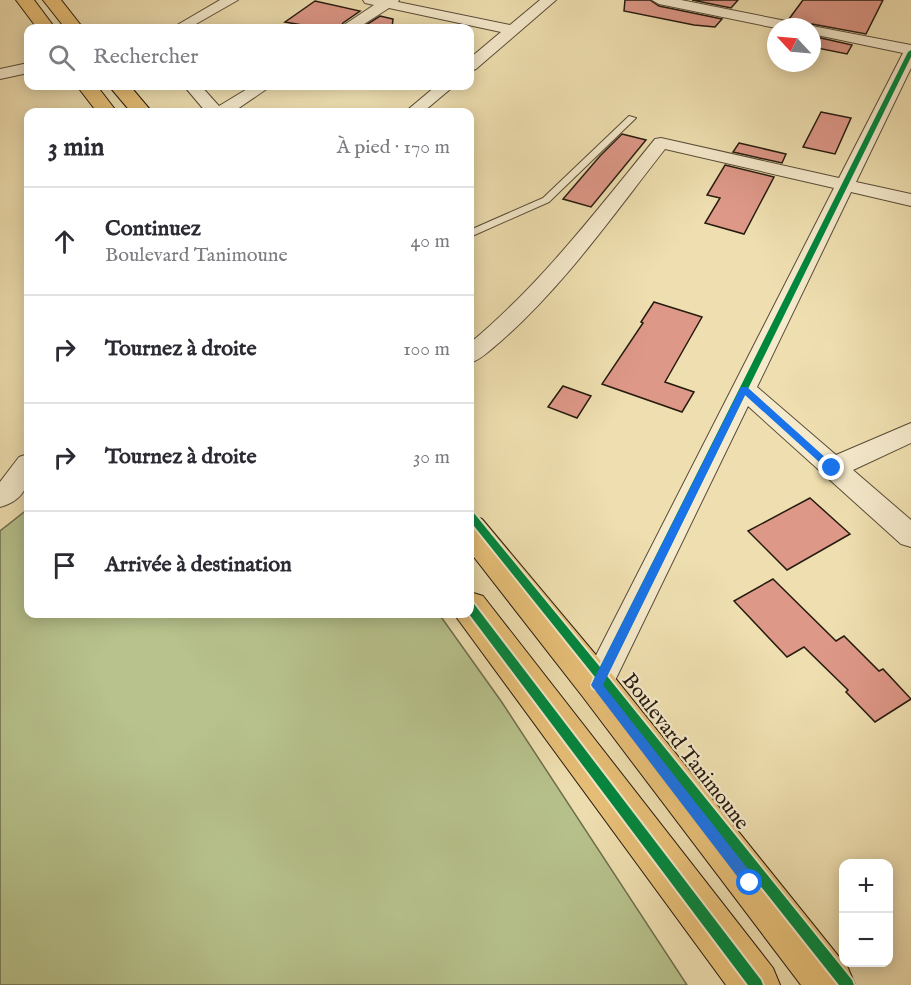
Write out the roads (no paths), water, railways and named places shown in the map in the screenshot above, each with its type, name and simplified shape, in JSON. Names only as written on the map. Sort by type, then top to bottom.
[{"type":"main road","points":[[25,0],[43,24]]},
{"type":"main road","points":[[52,0],[71,24]]},
{"type":"main road","points":[[90,90],[105,108]]},
{"type":"main road","points":[[123,90],[139,108]]},
{"type":"main road","name":"Boulevard Tanimoune","points":[[474,533],[597,685],[831,985]]},
{"type":"main road","points":[[474,613],[756,985]]},
{"type":"street","points":[[186,24],[231,0]]},
{"type":"street","points":[[370,0],[389,2],[513,30]]},
{"type":"street","points":[[474,63],[549,0]]},
{"type":"street","points":[[659,0],[767,21]]},
{"type":"street","points":[[355,24],[389,2]]},
{"type":"street","points":[[597,685],[911,51],[821,32]]},
{"type":"street","points":[[0,74],[24,69]]},
{"type":"street","points":[[196,90],[211,108]]},
{"type":"street","points":[[228,108],[257,90]]},
{"type":"street","points":[[418,108],[441,90]]},
{"type":"street","points":[[474,352],[503,327],[552,278],[661,143],[911,200]]},
{"type":"street","points":[[744,389],[911,536]]},
{"type":"street","points":[[832,468],[911,432]]},
{"type":"street","points":[[0,497],[12,487],[24,470]]},
{"type":"lane","points":[[474,232],[546,200],[632,118]]}]
